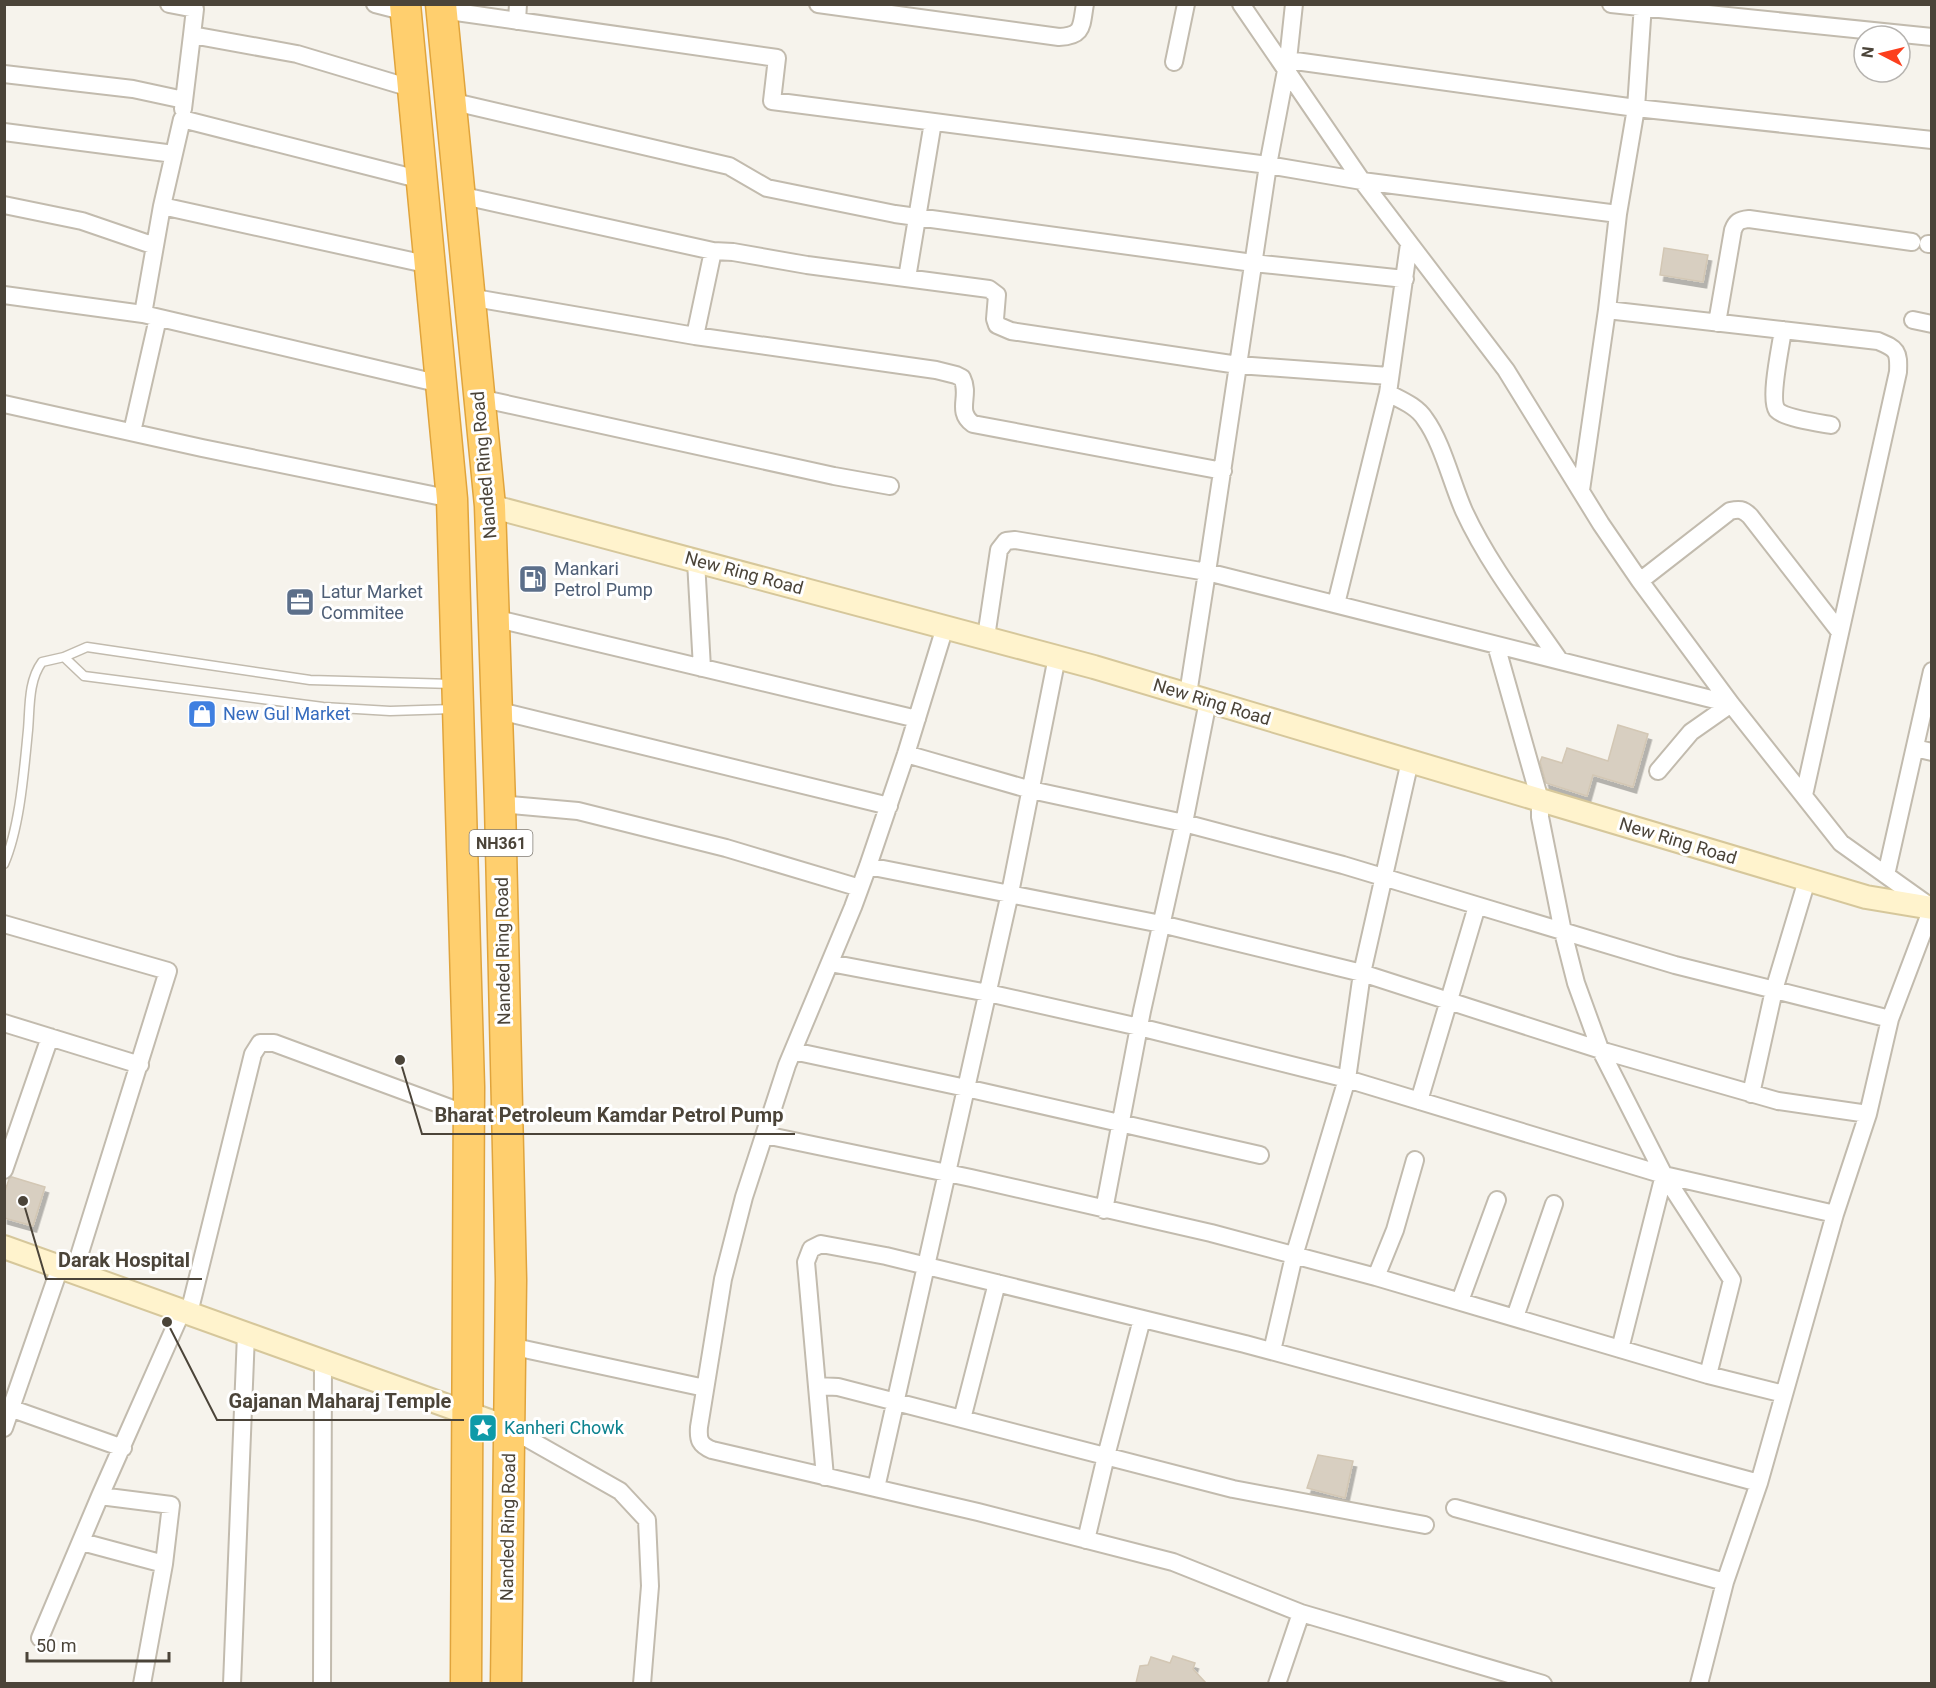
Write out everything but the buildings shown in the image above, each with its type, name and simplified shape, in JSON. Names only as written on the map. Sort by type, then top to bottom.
[{"type":"highway","name":"Nanded Ring Road","points":[[441,7],[490,506],[500,804],[511,1280],[506,1683]]},
{"type":"highway","name":"NH361","points":[[406,8],[452,499],[469,1115],[466,1683]]},
{"type":"street","points":[[132,432],[150,316],[155,246],[182,119],[195,9],[169,4]]},
{"type":"street","points":[[375,4],[406,8]]},
{"type":"street","points":[[818,4],[869,8],[1059,37],[1071,37],[1077,34],[1081,27],[1085,4]]},
{"type":"street","points":[[1174,62],[1186,4]]},
{"type":"street","points":[[1241,4],[1287,66],[1362,181],[1506,370],[1640,581],[1731,704],[1841,843],[1932,908],[1890,1019],[1868,1114],[1835,1214],[1759,1483],[1725,1582],[1699,1683]]},
{"type":"street","points":[[1104,1210],[1139,1027],[1184,823],[1198,698],[1208,572],[1268,165],[1287,66],[1294,4]]},
{"type":"street","points":[[1611,4],[1932,37]]},
{"type":"street","points":[[441,7],[518,13],[777,58],[772,101],[1268,165],[1362,181],[1618,214]]},
{"type":"street","points":[[1581,490],[1607,310],[1618,214],[1636,108],[1642,7]]},
{"type":"street","points":[[192,35],[297,54],[414,89]]},
{"type":"street","points":[[1287,66],[1636,108],[1932,140]]},
{"type":"street","points":[[4,74],[133,89],[184,100]]},
{"type":"street","points":[[450,101],[729,166],[767,188],[916,216],[1253,263],[1405,279]]},
{"type":"street","points":[[182,119],[422,180]]},
{"type":"street","points":[[907,278],[933,122]]},
{"type":"street","points":[[4,132],[174,154]]},
{"type":"street","points":[[459,195],[713,251],[989,289],[995,292],[998,298],[995,319],[1001,328],[1238,365],[1389,376]]},
{"type":"street","points":[[4,205],[82,221],[155,246]]},
{"type":"street","points":[[162,206],[430,265]]},
{"type":"street","points":[[1717,322],[1733,230],[1736,223],[1741,220],[1749,219],[1924,243]]},
{"type":"street","points":[[1336,604],[1388,393],[1409,244]]},
{"type":"street","points":[[695,336],[713,251]]},
{"type":"street","points":[[4,295],[150,316],[441,384]]},
{"type":"street","points":[[469,297],[695,336],[936,370],[962,378],[965,384],[963,413],[966,419],[973,424],[1223,471]]},
{"type":"street","points":[[1607,310],[1878,341],[1892,347],[1899,356],[1898,372],[1804,795]]},
{"type":"street","points":[[1913,320],[1932,324]]},
{"type":"street","points":[[1783,330],[1774,404],[1785,414],[1831,425]]},
{"type":"street","points":[[1388,393],[1416,409],[1425,418],[1465,513],[1491,559],[1560,661]]},
{"type":"street","points":[[479,398],[834,476],[890,486]]},
{"type":"street","points":[[4,404],[452,499]]},
{"type":"street","name":"New Ring Road","points":[[490,506],[1058,657],[1866,897],[1932,908]]},
{"type":"street","points":[[1640,581],[1730,511],[1739,509],[1750,516],[1840,632]]},
{"type":"street","points":[[986,637],[999,550],[1006,541],[1015,540],[1208,572],[1731,704]]},
{"type":"street","points":[[696,561],[702,668]]},
{"type":"street","points":[[493,618],[917,719]]},
{"type":"street","points":[[945,627],[906,754],[868,866],[793,1051],[744,1197],[723,1279],[698,1438],[702,1446],[978,1512],[1173,1562],[1300,1613],[1543,1683]]},
{"type":"street","points":[[1496,645],[1540,800],[1540,817],[1563,932],[1576,983],[1600,1049],[1664,1175],[1732,1280],[1708,1375]]},
{"type":"street","points":[[876,1488],[1010,893],[1058,657]]},
{"type":"street","points":[[1886,875],[1932,671]]},
{"type":"street","points":[[1658,771],[1690,732],[1731,704]]},
{"type":"street","points":[[496,710],[889,806]]},
{"type":"street","points":[[1914,748],[1932,752]]},
{"type":"street","points":[[906,754],[1031,790],[1184,823],[1383,877],[1675,965],[1890,1019]]},
{"type":"street","points":[[1272,1351],[1294,1256],[1347,1080],[1362,973],[1410,761]]},
{"type":"street","points":[[500,804],[578,811],[726,848],[860,888]]},
{"type":"street","points":[[868,866],[1161,924],[1362,973],[1600,1049],[1751,1094],[1778,1101],[1868,1114]]},
{"type":"street","points":[[1751,1094],[1774,990],[1807,880]]},
{"type":"street","points":[[1419,1101],[1477,906]]},
{"type":"street","points":[[4,924],[168,971],[140,1065],[67,1269],[8,1407],[4,1428]]},
{"type":"street","points":[[830,963],[988,993],[1139,1027],[1347,1080],[1664,1175],[1835,1214]]},
{"type":"street","points":[[4,1023],[140,1065]]},
{"type":"street","points":[[4,1170],[50,1037]]},
{"type":"street","points":[[40,1638],[100,1496],[185,1312],[257,1046],[260,1043],[274,1043],[469,1115]]},
{"type":"street","points":[[793,1051],[1260,1155]]},
{"type":"street","points":[[765,1135],[1211,1233],[1376,1277],[1708,1375],[1784,1394]]},
{"type":"street","points":[[1376,1277],[1395,1230],[1414,1160]]},
{"type":"street","points":[[1620,1349],[1664,1175]]},
{"type":"street","points":[[1460,1301],[1497,1200]]},
{"type":"street","points":[[1515,1317],[1554,1204]]},
{"type":"street","points":[[825,1477],[806,1262],[811,1249],[821,1244],[997,1283],[1272,1351],[1759,1483]]},
{"type":"street","points":[[4,1247],[509,1428],[620,1491],[647,1520],[650,1586],[642,1683]]},
{"type":"street","points":[[962,1419],[997,1283]]},
{"type":"street","points":[[1086,1540],[1143,1320]]},
{"type":"street","points":[[232,1683],[246,1334]]},
{"type":"street","points":[[510,1346],[705,1388]]},
{"type":"street","points":[[322,1683],[323,1361]]},
{"type":"street","points":[[817,1386],[838,1387],[1233,1489],[1425,1525]]},
{"type":"street","points":[[8,1407],[123,1448]]},
{"type":"street","points":[[100,1496],[171,1505],[164,1564],[142,1683]]},
{"type":"street","points":[[1455,1508],[1725,1582]]},
{"type":"street","points":[[82,1542],[164,1564]]},
{"type":"street","points":[[1277,1683],[1300,1613]]},
{"type":"lane","points":[[4,864],[9,854],[16,821],[32,685],[36,670],[42,662],[64,657],[87,647],[321,681],[458,697]]},
{"type":"lane","points":[[64,657],[84,676],[323,707],[390,711],[458,697]]},
{"type":"place","name":"Mankari Petrol Pump","points":[[533,579]]},
{"type":"place","name":"Latur Market Commitee","points":[[300,602]]},
{"type":"place","name":"New Gul Market","points":[[202,714]]},
{"type":"place","name":"Bharat Petroleum Kamdar Petrol Pump","points":[[400,1060]]},
{"type":"place","name":"Darak Hospital","points":[[23,1201]]},
{"type":"place","name":"Gajanan Maharaj Temple","points":[[167,1322]]},
{"type":"place","name":"Kanheri Chowk","points":[[483,1428]]}]
